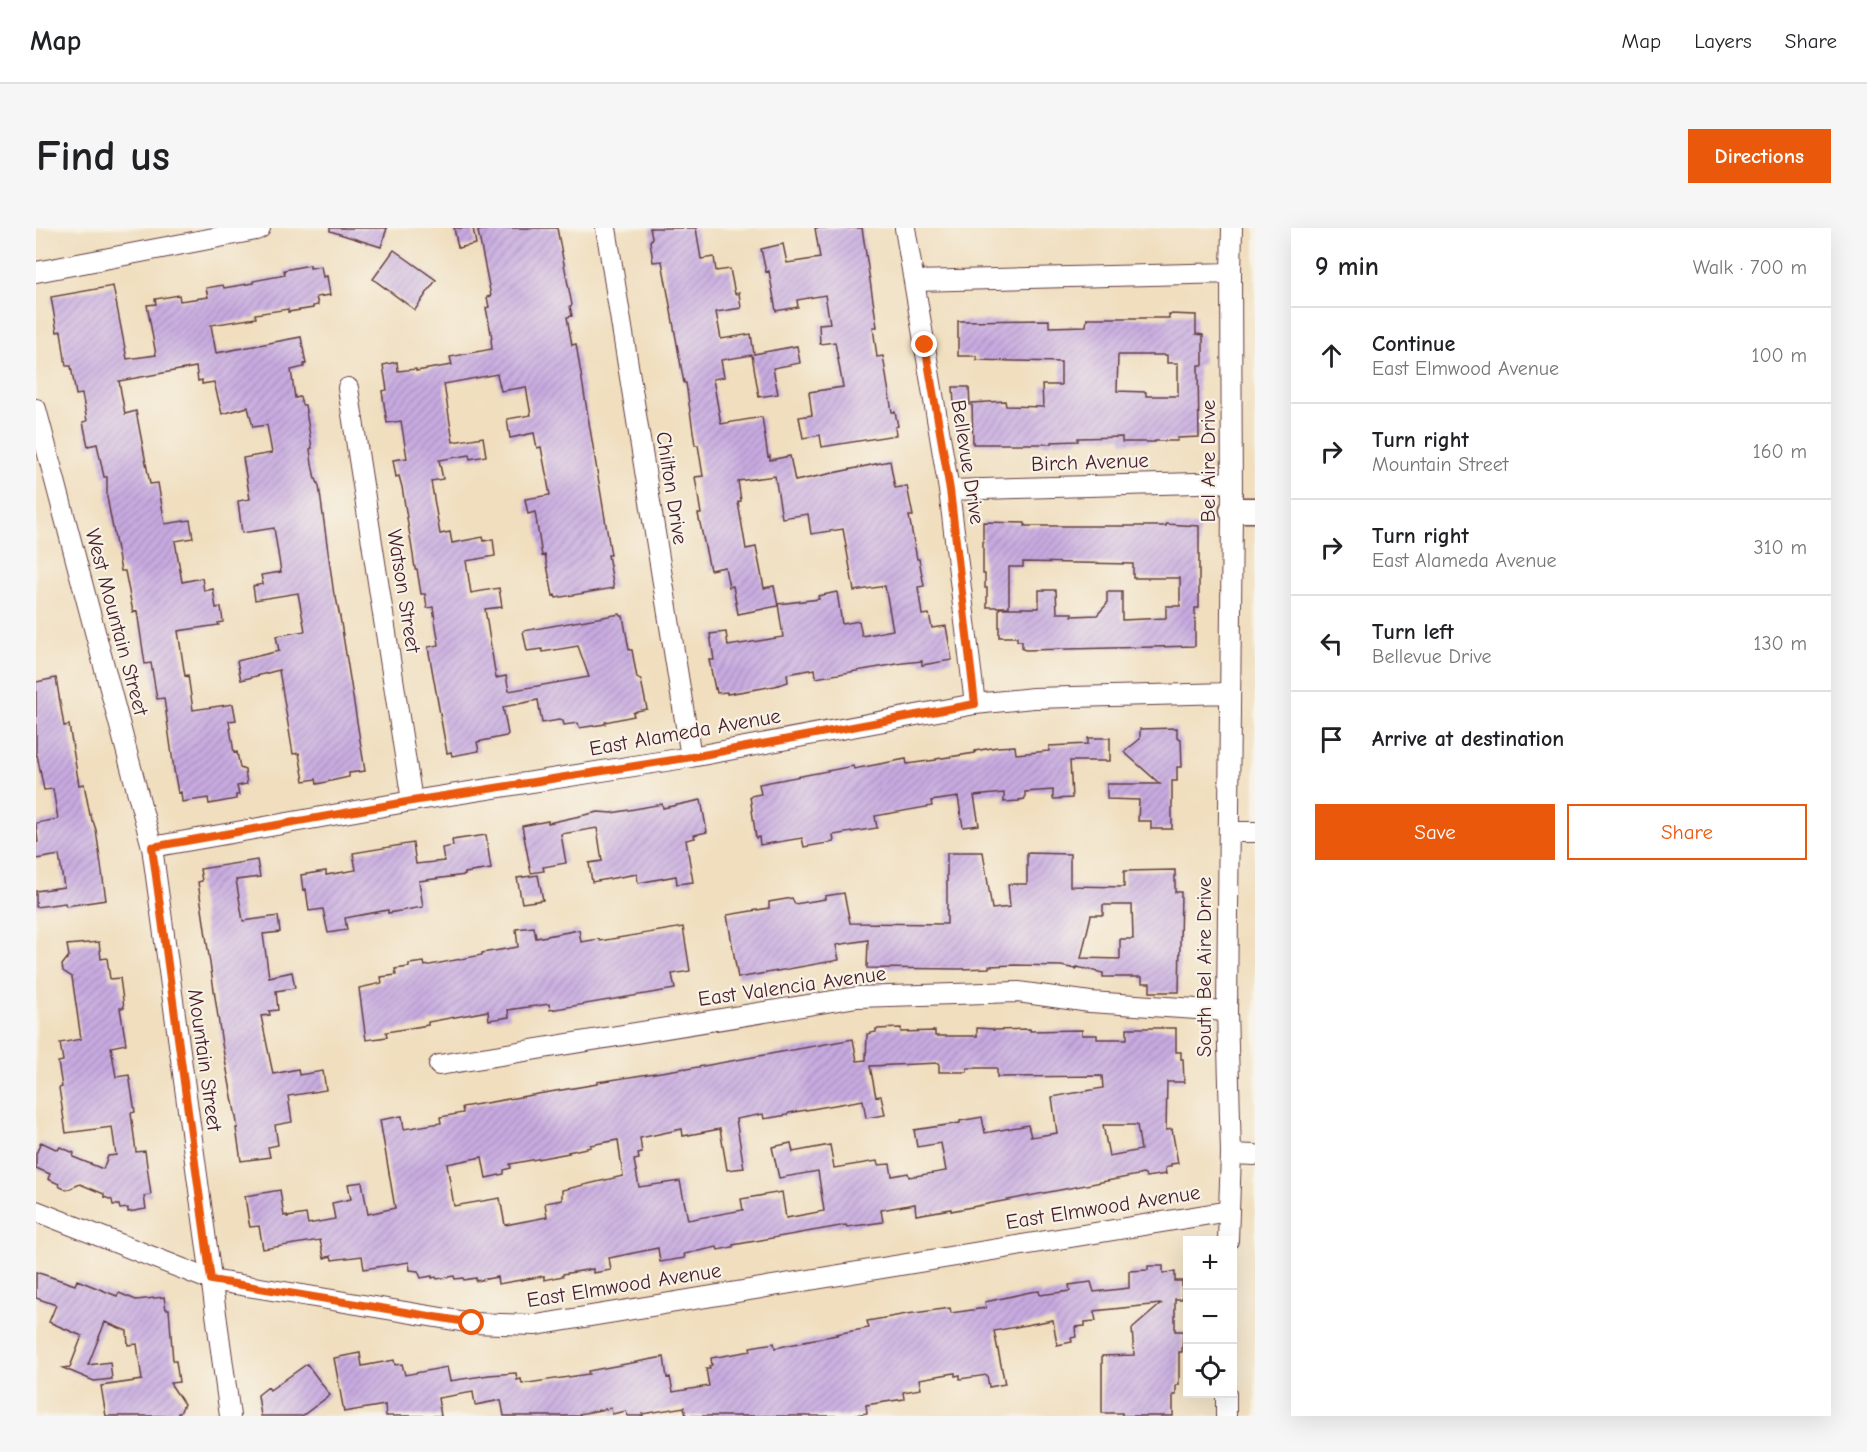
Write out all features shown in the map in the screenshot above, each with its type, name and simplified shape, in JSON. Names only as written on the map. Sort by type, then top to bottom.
[{"type":"street","points":[[36,272],[260,228]]},
{"type":"street","name":"Chilton Drive","points":[[606,228],[692,757]]},
{"type":"street","name":"Bellevue Drive","points":[[905,228],[950,490],[975,704]]},
{"type":"street","name":"Bel Aire Drive","points":[[1230,693],[1244,510],[1232,482],[1232,228]]},
{"type":"street","points":[[915,281],[1231,273]]},
{"type":"street","name":"Watson Street","points":[[348,388],[412,801]]},
{"type":"street","name":"West Mountain Street","points":[[36,409],[152,847]]},
{"type":"street","name":"Birch Avenue","points":[[950,490],[1232,482]]},
{"type":"street","name":"East Alameda Avenue","points":[[152,847],[412,801],[692,757],[975,704],[1033,698],[1230,693]]},
{"type":"street","name":"South Bel Aire Drive","points":[[1228,1236],[1231,1154],[1227,1011],[1230,693]]},
{"type":"street","points":[[1229,832],[1255,832]]},
{"type":"street","name":"Mountain Street","points":[[152,847],[230,1416]]},
{"type":"street","name":"East Valencia Avenue","points":[[439,1065],[857,997],[1018,992],[1090,1002],[1227,1011]]},
{"type":"street","points":[[1231,1154],[1255,1155]]},
{"type":"street","name":"East Elmwood Avenue","points":[[36,1211],[211,1280],[472,1323],[536,1325],[1229,1211]]},
{"type":"street","points":[[1226,1398],[1226,1416]]},
{"type":"building","points":[[330,228],[387,228],[381,247],[330,231]]},
{"type":"building","points":[[454,228],[473,228],[476,244],[458,248]]},
{"type":"building","points":[[497,228],[557,228],[572,305],[570,306],[572,316],[567,317],[572,345],[576,344],[611,555],[608,555],[614,588],[556,598],[555,595],[553,596],[545,555],[542,556],[535,512],[528,514],[525,499],[550,495],[541,447],[537,448],[534,433],[510,438],[507,419],[531,415],[526,387],[501,391],[497,374],[444,384],[453,442],[483,437],[486,456],[470,459],[469,455],[439,460],[443,479],[431,481],[440,534],[450,532],[452,543],[483,537],[484,541],[493,539],[495,556],[466,561],[471,593],[499,588],[502,607],[485,609],[496,678],[506,676],[509,691],[589,677],[578,646],[543,652],[542,649],[527,651],[523,631],[620,614],[623,616],[629,650],[632,650],[637,678],[641,680],[647,709],[633,713],[634,716],[579,728],[578,723],[564,725],[563,721],[559,720],[542,723],[538,700],[503,707],[508,734],[506,736],[477,742],[479,751],[452,756],[451,752],[447,753],[428,647],[439,645],[433,607],[427,608],[425,594],[421,594],[402,487],[399,476],[396,477],[393,460],[407,458],[401,421],[387,423],[382,391],[387,390],[383,365],[397,362],[398,371],[416,369],[416,371],[452,365],[450,357],[492,349],[486,308],[489,307],[487,297],[491,296],[478,231]]},
{"type":"building","points":[[650,228],[696,228],[701,259],[714,257],[716,271],[730,269],[735,294],[739,293],[741,308],[716,312],[721,339],[751,334],[754,354],[797,346],[800,363],[773,368],[778,394],[759,397],[752,355],[721,360],[724,377],[713,379],[721,424],[762,417],[768,457],[770,456],[770,460],[790,456],[795,481],[890,461],[895,488],[907,486],[913,516],[909,516],[924,586],[918,587],[922,615],[929,614],[932,628],[946,626],[952,660],[922,665],[922,661],[903,663],[816,678],[815,669],[787,674],[788,682],[775,686],[727,694],[727,692],[717,693],[709,660],[714,660],[710,634],[726,632],[728,646],[783,637],[778,604],[819,599],[818,596],[837,592],[842,624],[859,621],[862,636],[893,630],[885,586],[854,591],[843,529],[811,534],[808,514],[782,518],[775,476],[738,481],[741,501],[738,502],[746,549],[756,547],[764,588],[774,586],[778,606],[738,614],[733,586],[729,587],[725,567],[710,570],[698,514],[701,514],[695,477],[703,476],[698,445],[695,445],[686,383],[684,383],[662,261],[653,262]]},
{"type":"building","points":[[815,228],[862,228],[877,327],[873,327],[877,357],[883,356],[892,412],[895,412],[898,426],[895,427],[896,435],[822,447],[820,435],[803,438],[799,417],[812,415],[809,392],[843,387],[835,342],[820,344],[819,324],[830,323],[825,295],[797,300],[798,307],[776,311],[769,271],[766,272],[761,249],[783,244],[787,263],[820,258]]},
{"type":"building","points":[[394,250],[436,280],[415,310],[373,279]]},
{"type":"building","points":[[310,265],[310,268],[321,266],[323,277],[327,276],[330,295],[316,297],[318,305],[288,312],[288,309],[255,314],[256,318],[211,325],[216,353],[301,337],[306,364],[304,367],[291,370],[295,398],[300,397],[302,405],[305,405],[312,448],[310,449],[312,464],[319,486],[334,595],[340,617],[365,771],[349,773],[349,777],[317,784],[316,779],[304,781],[299,753],[293,754],[279,670],[241,680],[237,661],[279,651],[276,636],[305,631],[298,593],[255,600],[253,586],[263,584],[261,575],[281,572],[274,528],[242,533],[238,501],[250,499],[243,458],[272,453],[267,425],[253,427],[248,407],[222,414],[214,382],[202,384],[202,380],[198,381],[196,367],[119,381],[125,414],[136,411],[150,484],[158,483],[165,524],[190,520],[193,538],[175,541],[182,582],[202,578],[204,591],[213,589],[216,608],[221,607],[223,622],[218,623],[219,625],[178,631],[193,710],[233,704],[236,720],[229,721],[234,753],[237,752],[240,768],[245,770],[247,784],[237,786],[239,795],[236,795],[236,799],[209,804],[208,798],[182,802],[174,770],[164,698],[157,699],[151,663],[145,664],[137,611],[133,612],[125,571],[121,571],[107,497],[107,477],[104,477],[97,444],[88,446],[83,422],[87,421],[82,394],[76,395],[71,366],[66,366],[61,331],[57,332],[51,297],[113,286],[127,359],[156,355],[147,305],[156,304],[155,299],[179,295],[180,301],[208,297],[206,288],[223,285],[224,288],[253,283],[253,281],[285,275],[284,270]]},
{"type":"building","points":[[1169,314],[1196,315],[1196,334],[1203,335],[1203,365],[1198,365],[1199,437],[1155,442],[1122,442],[1122,437],[1078,438],[1078,441],[1051,442],[1051,444],[973,444],[972,403],[1005,401],[1006,406],[1043,407],[1042,385],[1061,385],[1061,362],[977,360],[977,356],[958,356],[958,321],[1049,320],[1049,327],[1086,326],[1087,318],[1169,318]],"holes":[[[1118,355],[1167,355],[1167,363],[1178,363],[1178,396],[1146,396],[1146,392],[1117,391]]]},
{"type":"building","points":[[953,387],[969,387],[970,405],[954,405]]},
{"type":"building","points":[[983,522],[1025,523],[1025,526],[1166,526],[1166,524],[1199,526],[1199,608],[1195,608],[1195,646],[1026,650],[1022,649],[1022,641],[1017,641],[1017,637],[999,637],[999,608],[1039,608],[1039,590],[1056,590],[1057,613],[1072,613],[1072,616],[1097,615],[1107,604],[1107,592],[1122,592],[1122,620],[1166,618],[1166,606],[1180,606],[1180,578],[1133,578],[1133,564],[1023,562],[1023,567],[1009,567],[1009,607],[987,607],[987,588],[985,588],[985,574],[983,574]]},
{"type":"building","points":[[56,678],[64,726],[69,725],[79,785],[84,784],[90,815],[96,830],[106,900],[66,906],[65,903],[36,907],[36,891],[64,887],[59,855],[36,859],[36,842],[38,842],[36,823],[58,819],[53,789],[44,790],[36,755],[36,682]]},
{"type":"building","points":[[1177,728],[1177,737],[1181,739],[1182,767],[1177,767],[1177,781],[1172,781],[1172,829],[1151,829],[1151,821],[1138,821],[1139,800],[1107,799],[1107,784],[1160,784],[1124,752],[1140,739],[1140,729]]},
{"type":"building","points":[[1088,738],[1110,738],[1110,761],[1070,761],[1072,798],[1053,799],[1053,790],[1025,792],[1025,799],[1019,801],[1004,802],[1004,793],[974,796],[979,825],[963,827],[958,797],[931,801],[932,806],[875,816],[877,828],[833,835],[834,842],[804,847],[802,838],[760,845],[759,837],[756,838],[750,796],[761,794],[759,784],[853,766],[854,769],[906,759],[907,764],[936,760],[997,747],[1015,746],[1016,754],[1049,751],[1049,746],[1088,744]]},
{"type":"building","points":[[701,800],[707,832],[694,835],[695,838],[686,840],[693,882],[677,884],[676,876],[638,883],[637,874],[592,882],[589,863],[602,861],[597,828],[561,834],[566,863],[543,867],[544,871],[531,873],[522,826],[598,812],[612,813],[662,804],[663,808]]},
{"type":"building","points":[[486,835],[491,869],[419,881],[423,907],[388,913],[388,910],[345,918],[347,930],[328,933],[323,909],[309,911],[306,889],[303,890],[301,875],[326,871],[326,875],[356,870],[353,853],[413,843],[416,864],[444,861],[442,848],[453,846],[452,840]]},
{"type":"building","points":[[983,852],[992,909],[1010,907],[1008,884],[1027,884],[1027,853],[1070,854],[1070,886],[1124,887],[1124,871],[1175,870],[1175,892],[1181,892],[1179,992],[1150,992],[1150,983],[1142,983],[1142,977],[1103,977],[1103,973],[1077,967],[1077,969],[1061,966],[1015,965],[960,969],[867,968],[868,940],[836,945],[839,960],[738,978],[727,915],[769,908],[769,902],[792,898],[795,904],[844,893],[850,923],[947,924],[947,853]],"holes":[[[1103,905],[1132,905],[1133,939],[1120,939],[1120,959],[1081,958],[1091,915],[1103,915]]]},
{"type":"building","points":[[257,860],[260,877],[236,880],[243,921],[278,916],[280,932],[263,934],[269,977],[292,972],[295,988],[276,991],[278,1010],[269,1011],[270,1015],[261,1016],[273,1074],[298,1069],[299,1075],[323,1071],[326,1090],[288,1096],[292,1122],[275,1125],[278,1145],[268,1147],[270,1157],[241,1161],[236,1128],[238,1128],[222,1044],[198,882],[202,881],[200,869]]},
{"type":"building","points":[[538,875],[543,900],[522,903],[517,878]]},
{"type":"building","points":[[534,927],[536,938],[579,930],[581,942],[683,927],[690,971],[672,974],[675,989],[550,1010],[549,1004],[508,1010],[509,1017],[489,1020],[488,1011],[428,1022],[428,1025],[386,1032],[387,1037],[366,1040],[359,988],[382,983],[381,977],[396,975],[395,969],[409,967],[409,964],[424,962],[425,966],[518,947],[516,929]]},
{"type":"building","points":[[99,942],[101,959],[107,958],[110,979],[120,978],[124,1008],[120,1008],[126,1044],[111,1047],[116,1077],[129,1075],[135,1112],[131,1113],[136,1152],[145,1151],[151,1195],[144,1196],[146,1209],[128,1212],[128,1208],[120,1209],[119,1205],[113,1205],[112,1200],[104,1197],[104,1194],[80,1184],[67,1190],[60,1187],[59,1184],[48,1179],[50,1174],[36,1168],[36,1154],[41,1142],[58,1150],[60,1147],[74,1153],[73,1157],[103,1169],[108,1156],[116,1155],[112,1127],[66,1133],[59,1088],[62,1087],[58,1062],[63,1061],[60,1043],[81,1039],[72,977],[63,971],[62,965],[69,956],[67,945]]},
{"type":"building","points":[[901,1028],[901,1032],[935,1031],[935,1036],[977,1036],[977,1028],[1030,1029],[1030,1031],[1082,1030],[1082,1035],[1097,1035],[1097,1039],[1127,1039],[1127,1028],[1176,1028],[1176,1052],[1181,1052],[1181,1059],[1183,1059],[1184,1082],[1167,1082],[1166,1130],[1172,1129],[1178,1163],[1165,1168],[1166,1174],[1146,1177],[1143,1174],[951,1211],[951,1209],[916,1215],[915,1204],[881,1210],[883,1222],[847,1227],[846,1225],[733,1245],[733,1247],[718,1250],[717,1247],[684,1254],[685,1258],[660,1262],[658,1248],[609,1258],[611,1270],[593,1273],[593,1269],[544,1280],[544,1276],[498,1284],[497,1277],[476,1281],[476,1278],[464,1280],[463,1278],[455,1279],[454,1276],[437,1279],[432,1276],[421,1278],[418,1271],[410,1270],[409,1262],[364,1269],[362,1256],[332,1260],[331,1256],[324,1258],[320,1240],[263,1249],[259,1226],[250,1227],[245,1196],[280,1190],[284,1216],[306,1214],[308,1224],[335,1219],[332,1203],[351,1199],[348,1184],[362,1182],[368,1214],[395,1208],[380,1120],[402,1116],[404,1129],[441,1123],[440,1117],[463,1113],[462,1107],[853,1039],[857,1061],[866,1060],[867,1034],[876,1032],[876,1029]],"holes":[[[939,1063],[939,1072],[967,1072],[967,1068],[997,1068],[997,1077],[1102,1076],[1103,1088],[1052,1097],[1057,1133],[1031,1137],[1028,1125],[985,1133],[982,1117],[914,1130],[917,1147],[941,1143],[946,1171],[909,1177],[908,1173],[892,1176],[890,1164],[878,1165],[877,1161],[834,1168],[830,1145],[793,1152],[791,1143],[772,1147],[779,1178],[818,1171],[824,1211],[786,1218],[782,1192],[741,1199],[743,1210],[688,1220],[680,1181],[639,1187],[634,1160],[639,1159],[638,1154],[642,1153],[640,1138],[682,1129],[683,1136],[720,1129],[727,1170],[744,1168],[736,1119],[763,1114],[764,1119],[863,1100],[866,1118],[885,1115],[881,1096],[876,1097],[870,1066]],[[1103,1125],[1137,1125],[1141,1150],[1109,1156]],[[618,1140],[623,1176],[562,1190],[562,1200],[545,1203],[547,1217],[505,1225],[500,1198],[454,1206],[447,1164],[482,1157],[486,1178],[504,1174],[504,1170],[511,1168],[510,1164],[569,1153],[591,1147],[590,1145]]]},
{"type":"building","points":[[1148,1266],[1163,1266],[1163,1273],[1175,1272],[1175,1281],[1182,1281],[1182,1299],[1175,1299],[1175,1331],[1183,1331],[1182,1352],[1179,1352],[1179,1385],[1176,1385],[1176,1395],[1173,1395],[1173,1416],[1122,1416],[1122,1413],[1102,1413],[1102,1356],[1134,1355],[1132,1329],[1161,1304],[1094,1311],[1096,1321],[1085,1322],[1085,1326],[1075,1327],[1076,1337],[1071,1338],[1072,1342],[1057,1345],[1053,1320],[994,1331],[1005,1384],[989,1387],[987,1375],[960,1379],[960,1375],[955,1376],[955,1373],[919,1379],[921,1389],[903,1392],[904,1399],[866,1405],[867,1413],[850,1416],[686,1416],[684,1407],[642,1414],[643,1416],[628,1416],[626,1411],[612,1414],[611,1408],[579,1414],[580,1416],[504,1416],[501,1400],[475,1405],[473,1392],[438,1398],[441,1416],[386,1416],[385,1405],[344,1412],[334,1358],[360,1353],[362,1366],[394,1360],[395,1365],[402,1364],[405,1375],[447,1367],[450,1381],[516,1373],[517,1380],[521,1379],[522,1384],[589,1374],[588,1371],[664,1357],[667,1378],[670,1377],[673,1392],[709,1386],[706,1369],[710,1369],[709,1366],[712,1365],[711,1358],[751,1351],[750,1347],[774,1343],[775,1348],[804,1342],[869,1328],[867,1321],[907,1314],[950,1308],[951,1313],[986,1308],[985,1302],[1030,1292],[1039,1291],[1040,1295],[1070,1291],[1069,1285],[1091,1282],[1094,1292],[1129,1288],[1129,1271],[1148,1270]]},
{"type":"building","points":[[36,1272],[75,1285],[77,1280],[117,1296],[119,1293],[136,1300],[164,1297],[166,1309],[169,1309],[173,1361],[176,1361],[179,1382],[170,1383],[184,1404],[178,1416],[106,1416],[101,1386],[142,1380],[137,1344],[128,1345],[127,1331],[105,1322],[88,1365],[110,1362],[112,1379],[94,1381],[63,1368],[70,1367],[82,1336],[49,1322],[56,1305],[36,1298]]},
{"type":"building","points":[[307,1364],[330,1395],[302,1416],[261,1416],[258,1395],[268,1387],[270,1390]]},
{"type":"route","points":[[472,1323],[211,1280],[152,847],[412,801],[692,757],[975,704],[950,490],[925,345]]}]
